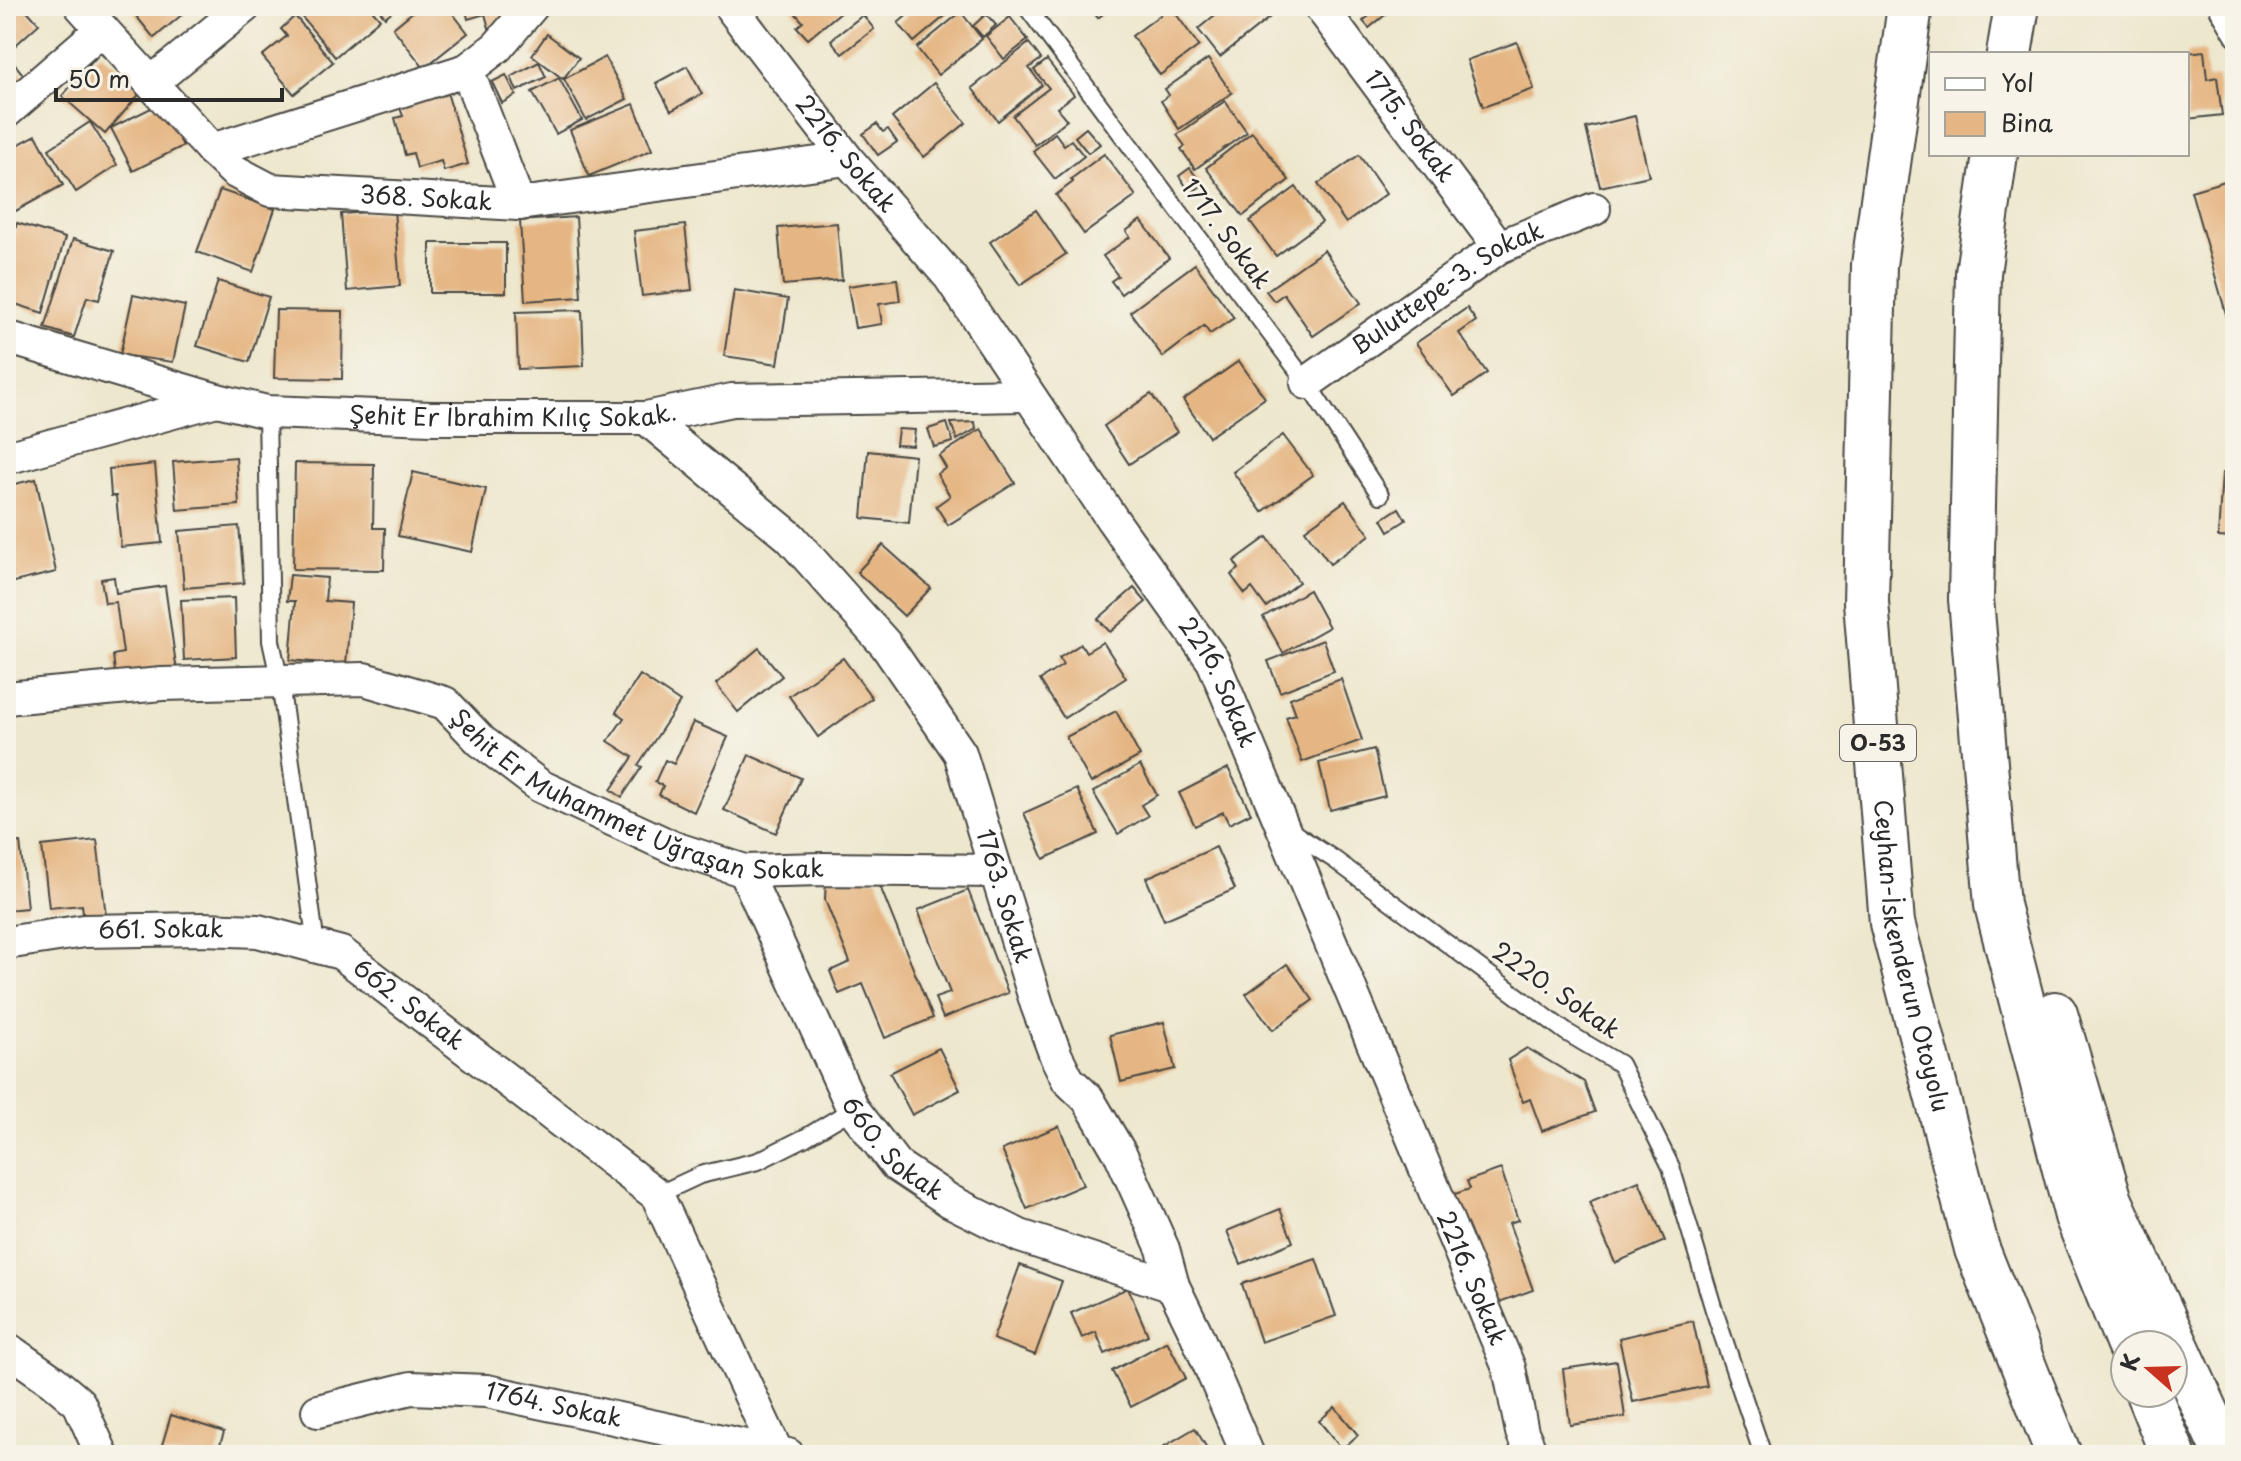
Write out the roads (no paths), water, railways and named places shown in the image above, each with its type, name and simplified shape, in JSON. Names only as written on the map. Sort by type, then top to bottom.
[{"type":"highway","name":"Ceyhan-İskenderun Otoyolu","points":[[1910,6],[1874,265],[1866,587],[1892,923],[1977,1249],[2059,1455]]},
{"type":"highway","points":[[2009,52],[2017,6]]},
{"type":"highway","points":[[1995,156],[1978,273],[1971,599],[1997,905],[2077,1216],[2123,1329]]},
{"type":"highway","points":[[1971,599],[2023,908],[2110,1201],[2226,1455]]},
{"type":"highway","points":[[1892,923],[1960,1256],[2035,1455]]},
{"type":"highway","points":[[2154,1409],[2173,1455]]},
{"type":"street","points":[[151,83],[245,6]]},
{"type":"street","points":[[212,150],[467,70],[497,47],[532,6]]},
{"type":"street","name":"2216. Sokak","points":[[730,6],[847,159],[950,277],[1027,395],[1213,661],[1509,1368],[1522,1432],[1532,1455]]},
{"type":"street","name":"1715. Sokak","points":[[1320,6],[1499,247]]},
{"type":"street","points":[[6,112],[91,17]]},
{"type":"street","name":"368. Sokak","points":[[91,17],[212,150],[234,171],[270,190],[519,204],[847,159]]},
{"type":"street","points":[[467,70],[519,204]]},
{"type":"street","name":"Buluttepe-3. Sokak","points":[[1307,383],[1499,247],[1594,209]]},
{"type":"street","points":[[6,337],[217,400]]},
{"type":"street","name":"Şehit Er İbrahim Kılıç Sokak.","points":[[6,458],[217,400],[267,412],[432,418],[646,418],[732,400],[1027,395]]},
{"type":"street","name":"1763. Sokak","points":[[646,418],[790,537],[886,645],[960,753],[1037,1005],[1056,1056],[1068,1080],[1088,1099],[1121,1155],[1163,1249],[1173,1286],[1248,1455]]},
{"type":"street","name":"Şehit Er Muhammet Uğraşan Sokak","points":[[6,698],[116,686],[364,679],[445,703],[481,741],[540,786],[674,848],[745,871],[995,871]]},
{"type":"street","name":"660. Sokak","points":[[745,871],[853,1109],[896,1165],[950,1201],[1020,1236],[1173,1286]]},
{"type":"street","name":"661. Sokak","points":[[6,943],[84,931],[203,929],[258,931],[316,946]]},
{"type":"street","name":"662. Sokak","points":[[316,946],[341,953],[657,1195],[781,1454]]},
{"type":"street","points":[[6,1348],[79,1403],[102,1455]]},
{"type":"street","name":"1764. Sokak","points":[[318,1411],[411,1388],[487,1391],[781,1454]]},
{"type":"lane","name":"1717. Sokak","points":[[1026,6],[1307,383],[1380,495]]},
{"type":"lane","points":[[2219,6],[2235,38]]},
{"type":"lane","points":[[267,412],[271,641],[280,682],[316,946]]},
{"type":"lane","name":"2220. Sokak","points":[[1282,825],[1335,860],[1566,1032],[1620,1064],[1671,1167],[1714,1310],[1763,1455]]},
{"type":"lane","points":[[657,1195],[700,1175],[758,1161],[853,1109]]}]
